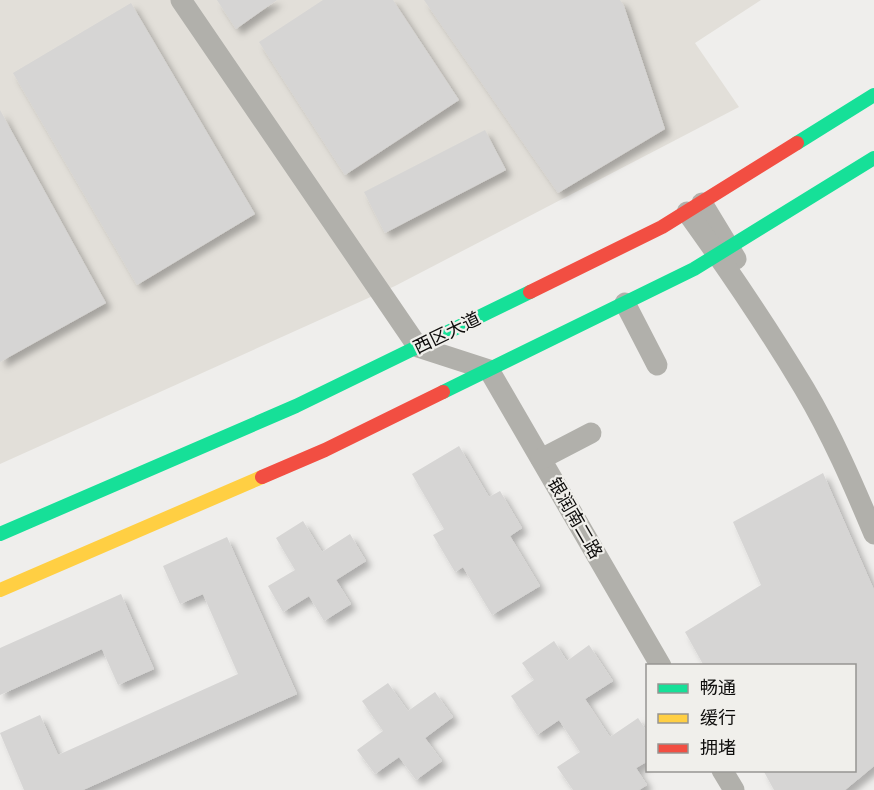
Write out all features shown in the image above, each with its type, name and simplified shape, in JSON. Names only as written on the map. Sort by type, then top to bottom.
[{"type":"main road","name":"西区大道","points":[[0,534],[296,406],[662,227],[874,95]]},
{"type":"main road","points":[[0,590],[325,450],[694,269],[874,158]]},
{"type":"street","points":[[182,0],[418,347],[489,370]]},
{"type":"street","points":[[694,207],[723,251],[805,389],[838,451],[874,534]]},
{"type":"street","points":[[723,251],[760,297],[820,387],[874,498]]},
{"type":"street","points":[[625,303],[657,365]]},
{"type":"street","name":"银润南二路","points":[[489,370],[660,664]]},
{"type":"street","points":[[541,459],[591,433]]},
{"type":"street","points":[[723,772],[734,790]]},
{"type":"shaded area","points":[[0,0],[761,0],[695,43],[739,107],[395,286],[0,464]]},
{"type":"building","points":[[217,0],[277,0],[236,29]]},
{"type":"building","points":[[323,0],[393,0],[459,100],[345,175],[259,42]]},
{"type":"building","points":[[424,0],[620,0],[624,6],[665,129],[558,193]]},
{"type":"building","points":[[131,3],[255,214],[137,285],[13,73]]},
{"type":"building","points":[[0,110],[106,303],[0,362]]},
{"type":"building","points":[[485,130],[506,170],[385,233],[364,192]]},
{"type":"building","points":[[459,446],[489,497],[500,491],[522,528],[510,536],[540,586],[492,615],[463,567],[455,572],[433,535],[444,529],[412,474]]},
{"type":"building","points":[[823,473],[874,590],[874,766],[845,790],[774,790],[764,772],[856,772],[856,664],[703,664],[685,632],[761,585],[733,522]]},
{"type":"building","points":[[303,521],[322,552],[350,534],[366,561],[336,580],[351,604],[324,621],[309,596],[283,612],[268,586],[295,570],[276,538]]},
{"type":"building","points":[[227,537],[297,694],[83,790],[24,790],[0,733],[40,715],[58,755],[238,674],[203,594],[180,604],[163,566]]},
{"type":"building","points":[[121,594],[154,669],[118,685],[102,649],[0,695],[0,648]]},
{"type":"building","points":[[554,641],[567,661],[589,645],[613,681],[585,699],[610,737],[638,718],[646,730],[646,762],[636,768],[647,785],[639,790],[573,790],[557,767],[580,752],[559,720],[537,735],[511,696],[534,680],[522,663]]},
{"type":"building","points":[[388,683],[408,711],[435,692],[453,717],[425,738],[442,761],[416,780],[399,757],[375,774],[357,750],[383,731],[362,701]]},
{"type":"traffic: fast","points":[[797,143],[874,95]]},
{"type":"traffic: fast","points":[[443,392],[694,269],[874,158]]},
{"type":"traffic: fast","points":[[0,534],[296,406],[530,292]]},
{"type":"traffic: slow","points":[[0,590],[262,477]]},
{"type":"traffic: jam","points":[[530,292],[662,227],[797,143]]},
{"type":"traffic: jam","points":[[262,477],[325,450],[443,392]]}]
